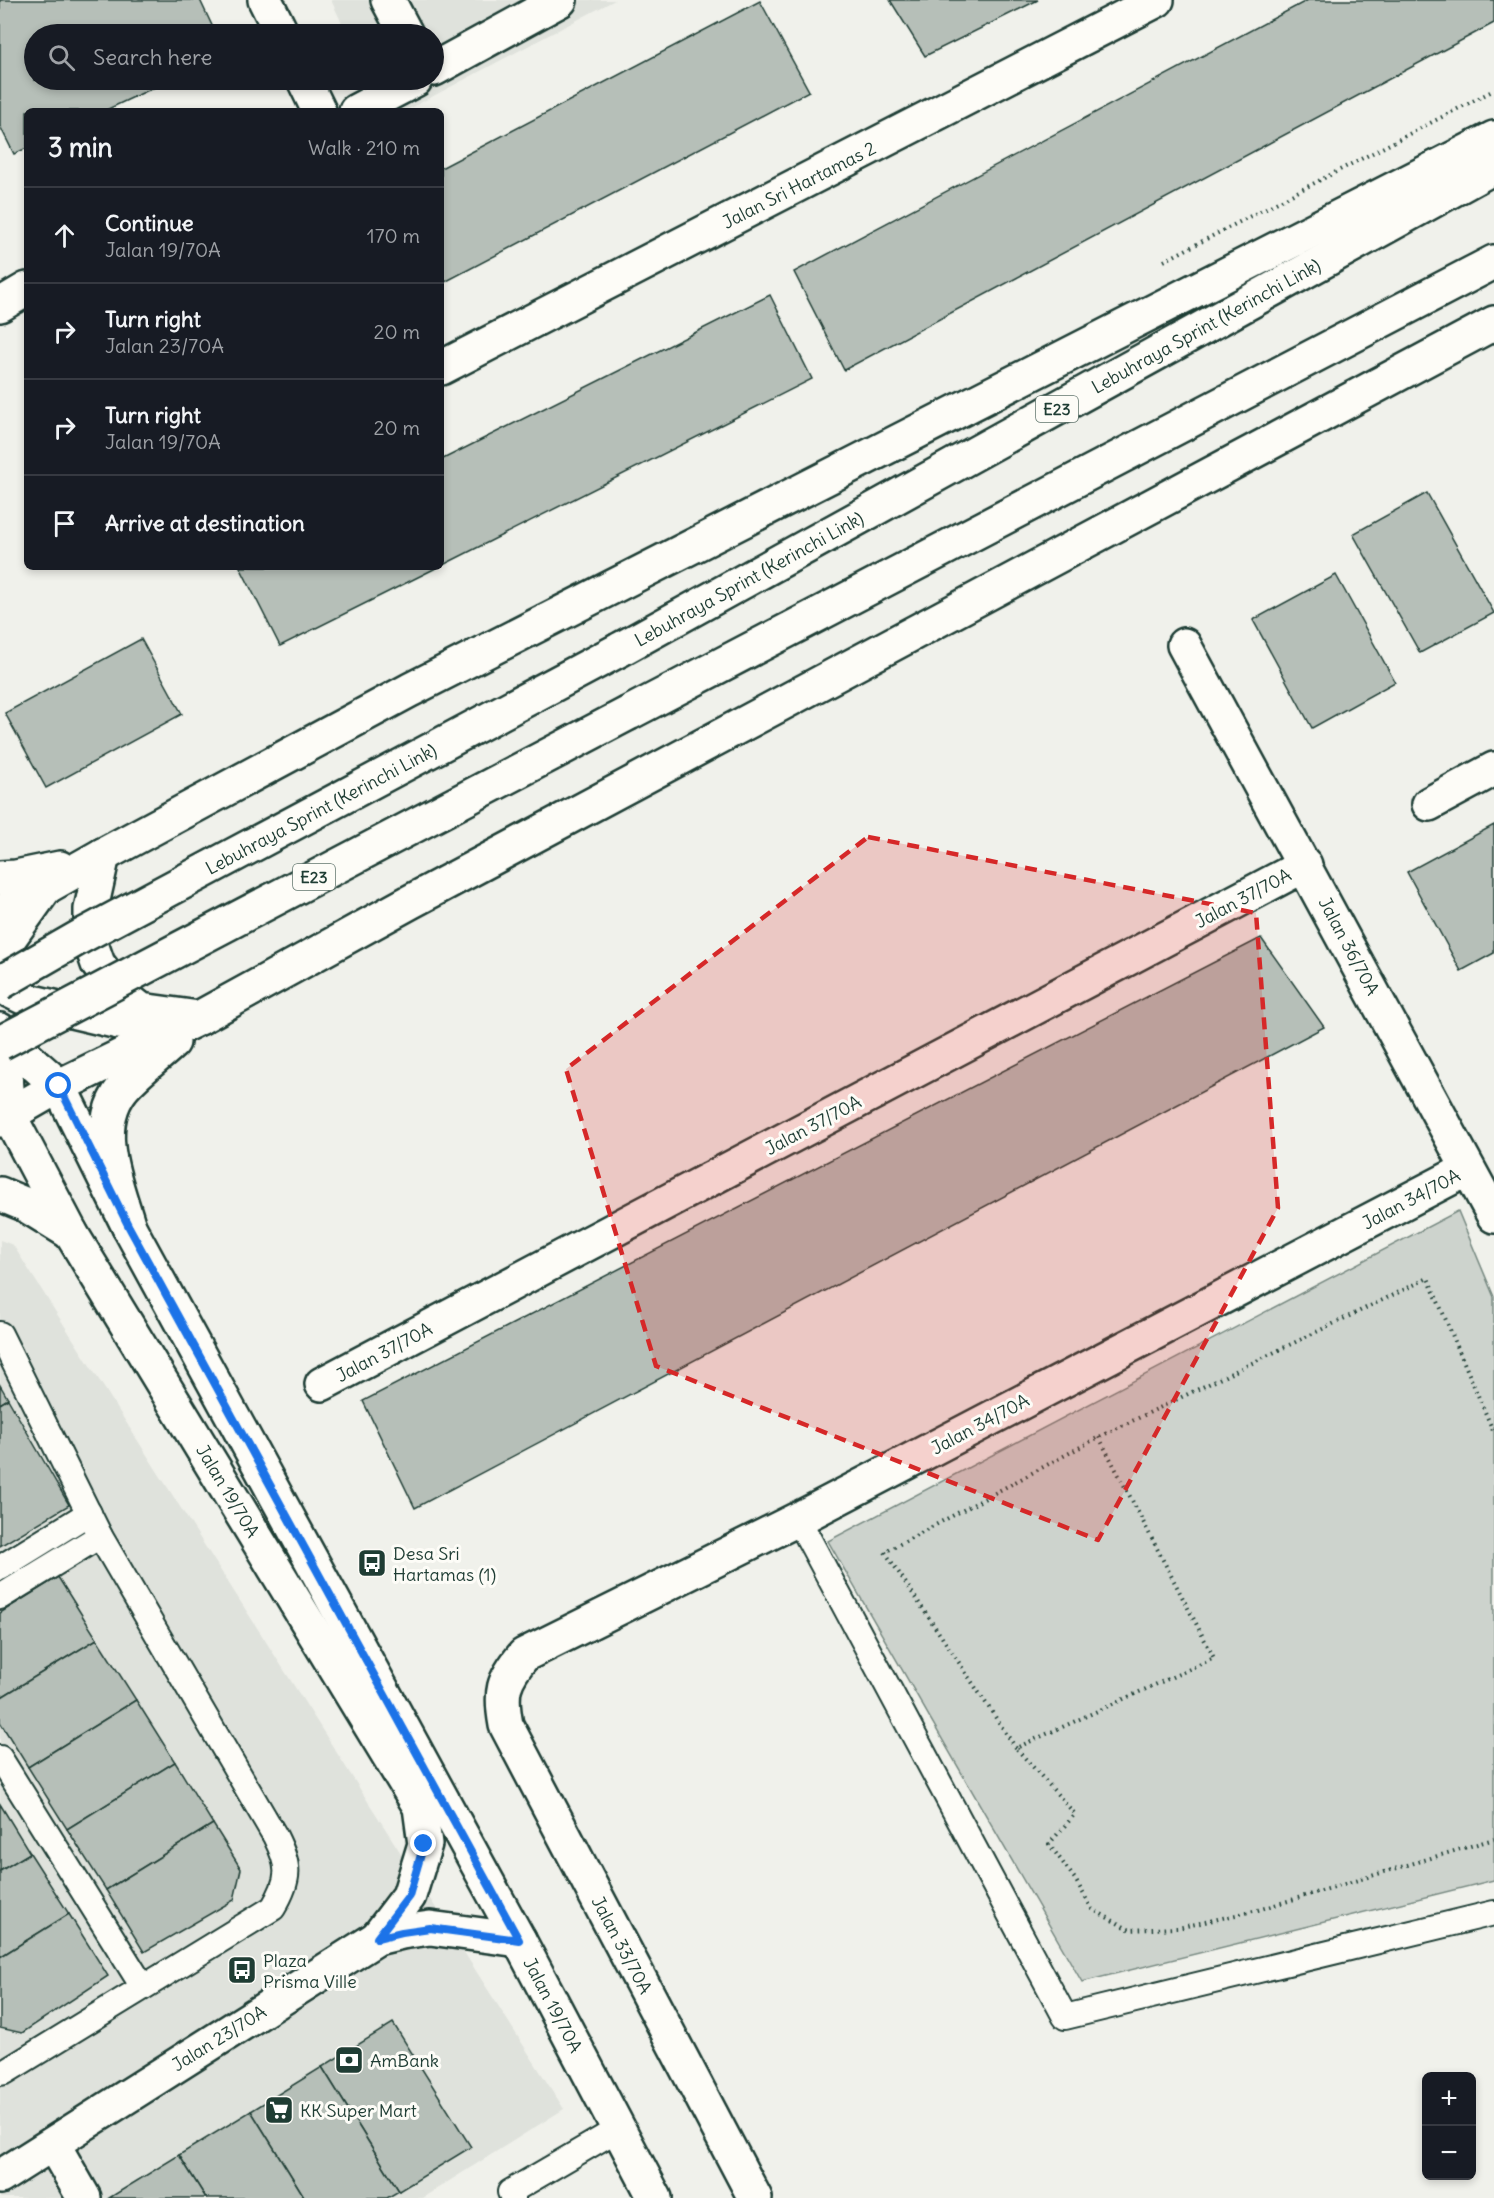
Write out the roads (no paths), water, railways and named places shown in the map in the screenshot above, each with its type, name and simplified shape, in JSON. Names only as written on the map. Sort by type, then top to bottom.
[{"type":"main road","points":[[265,0],[277,24]]},
{"type":"main road","points":[[388,0],[401,24]]},
{"type":"main road","points":[[444,64],[560,0]]},
{"type":"main road","name":"Jalan Sri Hartamas 2","points":[[444,366],[1157,0]]},
{"type":"main road","points":[[309,90],[318,108]]},
{"type":"main road","points":[[362,108],[396,90]]},
{"type":"main road","points":[[0,913],[410,690],[1494,138]]},
{"type":"main road","name":"Lebuhraya Sprint (Kerinchi Link)","points":[[0,984],[91,931],[619,651],[1494,167]]},
{"type":"main road","name":"E23","points":[[1,1036],[629,713],[1494,262]]},
{"type":"main road","points":[[0,305],[24,291]]},
{"type":"main road","points":[[5,1118],[59,1086],[191,1022],[1494,323]]},
{"type":"main road","name":"Jalan 36/70A","points":[[1185,645],[1494,1216]]},
{"type":"main road","points":[[1429,804],[1494,769]]},
{"type":"main road","points":[[0,878],[58,868],[103,855]]},
{"type":"main road","points":[[103,855],[91,909],[92,944],[98,964],[122,995],[141,1010],[191,1022]]},
{"type":"main road","name":"Jalan 37/70A","points":[[322,1384],[1305,865]]},
{"type":"main road","points":[[0,954],[46,887]]},
{"type":"main road","points":[[0,984],[33,1002],[118,1022],[191,1022]]},
{"type":"main road","points":[[129,1227],[108,1153],[109,1117],[122,1090],[191,1022]]},
{"type":"main road","name":"Jalan 19/70A","points":[[1,1036],[59,1086],[129,1227],[519,1940],[655,2198]]},
{"type":"main road","name":"Jalan 19/70A","points":[[1,1036],[5,1118],[71,1233],[420,1807],[424,1844],[409,1896],[377,1938]]},
{"type":"main road","name":"Jalan 34/70A","points":[[503,1688],[511,1671],[524,1655],[798,1519],[1468,1169]]},
{"type":"main road","points":[[0,1194],[24,1204],[71,1233]]},
{"type":"main road","name":"Jalan 33/70A","points":[[503,1688],[506,1725],[755,2198]]},
{"type":"main road","name":"Jalan 23/70A","points":[[0,2177],[377,1938],[430,1928],[519,1940]]},
{"type":"main road","points":[[53,2144],[84,2198]]},
{"type":"lane","points":[[0,1334],[100,1536],[286,1857],[287,1876],[273,1908],[0,2073]]},
{"type":"lane","points":[[0,1568],[89,1513]]},
{"type":"lane","points":[[798,1519],[1065,2017],[1494,1913]]},
{"type":"lane","points":[[0,1597],[100,1536]]},
{"type":"lane","points":[[0,1758],[143,1987]]},
{"type":"lane","points":[[513,2198],[510,2192],[618,2128]]},
{"type":"place","name":"Desa Sri Hartamas (1)","points":[[372,1563]]},
{"type":"place","name":"Plaza Prisma Ville","points":[[242,1970]]},
{"type":"place","name":"AmBank","points":[[349,2060]]},
{"type":"place","name":"KK Super Mart","points":[[279,2110]]}]
